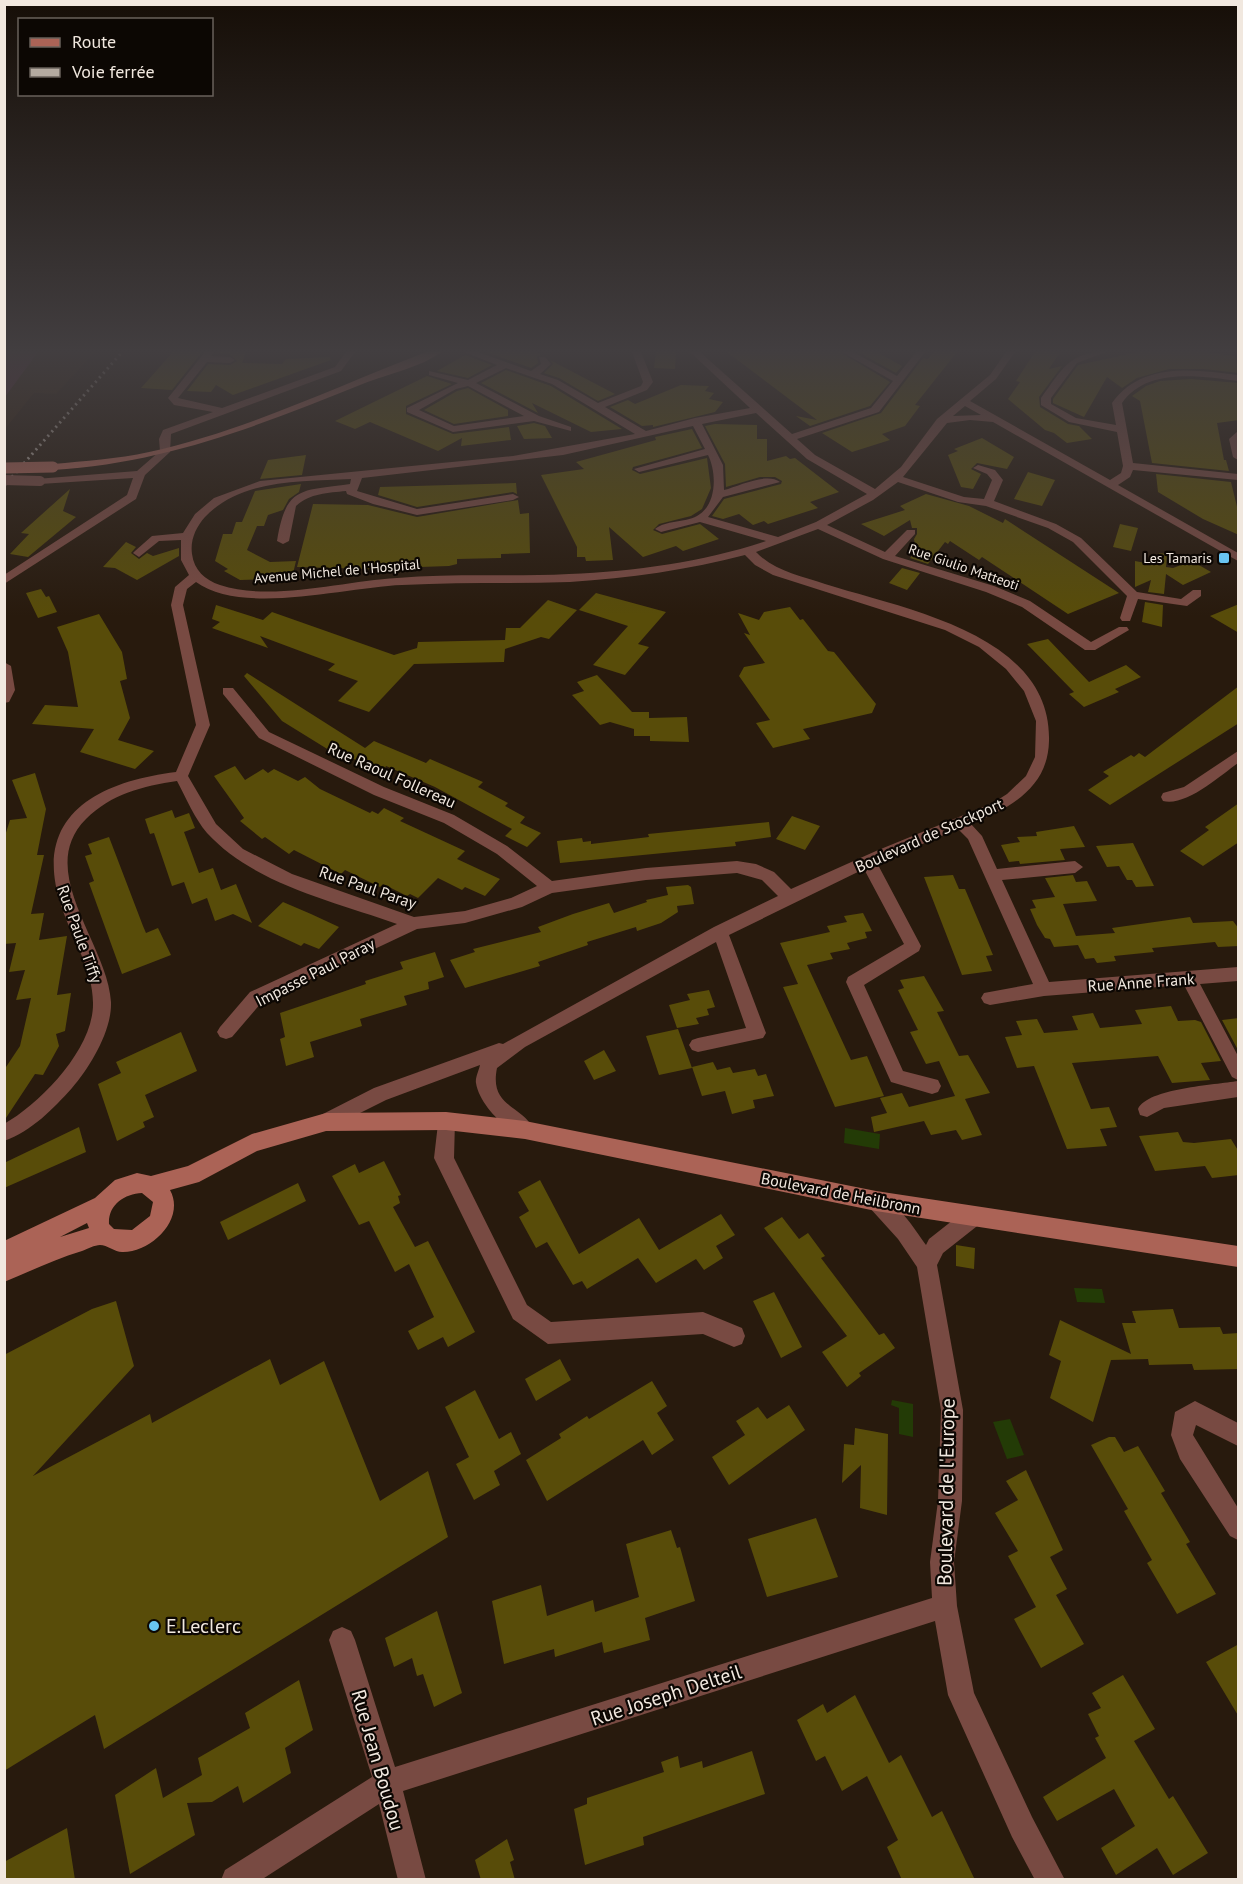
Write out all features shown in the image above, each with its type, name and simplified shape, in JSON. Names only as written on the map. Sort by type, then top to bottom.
[{"type":"street","points":[[164,440],[165,452]]},
{"type":"street","points":[[4,468],[67,467],[123,461],[205,440]]},
{"type":"street","points":[[283,541],[291,505],[299,498],[311,493],[354,481],[540,456],[615,440]]},
{"type":"street","points":[[705,440],[718,465],[719,495]]},
{"type":"street","points":[[792,440],[811,457],[875,494]]},
{"type":"street","points":[[750,552],[818,525],[875,494],[896,478],[926,440]]},
{"type":"street","points":[[1033,440],[1239,558]]},
{"type":"street","points":[[1111,484],[1126,475],[1128,466],[1123,440]]},
{"type":"street","points":[[1234,440],[1239,457]]},
{"type":"street","points":[[4,581],[132,497],[140,474],[165,452]]},
{"type":"street","points":[[639,469],[711,452]]},
{"type":"street","points":[[1128,466],[1239,477]]},
{"type":"street","points":[[978,468],[991,472],[998,480],[988,503]]},
{"type":"street","points":[[4,480],[40,481],[140,474]]},
{"type":"street","points":[[896,478],[962,500],[988,503],[1042,522],[1077,540],[1133,596],[1183,603],[1197,593]]},
{"type":"street","points":[[181,776],[203,725],[177,605],[177,592],[195,577],[187,564],[185,548],[188,536],[205,509],[240,490],[281,480],[354,481]]},
{"type":"street","points":[[354,481],[351,492],[357,495],[417,512],[513,497]]},
{"type":"street","points":[[661,530],[702,518],[719,495],[759,483],[775,482]]},
{"type":"street","points":[[702,518],[710,523],[781,541]]},
{"type":"street","name":"Rue Giulio Matteoti","points":[[818,525],[887,556],[990,589],[1026,604],[1090,646],[1124,624],[1133,596]]},
{"type":"street","name":"Rue Giulio Matteoti","points":[[887,556],[911,532]]},
{"type":"street","points":[[139,554],[156,538],[188,536]]},
{"type":"street","name":"Avenue Michel de l'Hospital","points":[[195,577],[220,590],[260,595],[367,583],[451,578],[466,569],[549,569],[569,578],[646,571],[750,552]]},
{"type":"street","name":"Boulevard de Stockport","points":[[525,1130],[499,1110],[485,1083],[489,1064],[519,1042],[720,931],[789,897],[961,823],[1012,798],[1032,779],[1042,757],[1043,721],[1030,690],[1011,666],[984,644],[949,627],[777,572],[759,562],[750,552]]},
{"type":"street","points":[[4,666],[8,690],[4,699]]},
{"type":"street","name":"Rue Raoul Follereau","points":[[228,691],[264,735],[379,791],[449,819],[502,850],[549,887]]},
{"type":"street","points":[[1168,797],[1189,791],[1239,756]]},
{"type":"street","points":[[1225,766],[1239,773]]},
{"type":"street","name":"Rue Paul Paray","points":[[181,776],[211,828],[238,853],[286,878],[414,923],[475,914],[516,903],[549,887],[646,873],[737,867],[756,870],[768,876],[789,897]]},
{"type":"street","name":"Rue Paule Tiffy","points":[[4,1133],[50,1098],[75,1073],[99,1022],[102,1003],[97,978],[58,874],[58,854],[65,832],[85,809],[113,791],[141,781],[181,776]]},
{"type":"street","points":[[961,823],[974,836],[1044,989]]},
{"type":"street","points":[[867,862],[876,872],[913,946],[854,982],[897,1077],[932,1086]]},
{"type":"street","points":[[992,875],[1075,867]]},
{"type":"street","name":"Impasse Paul Paray","points":[[226,1032],[256,997],[414,923]]},
{"type":"street","points":[[698,1046],[758,1033],[720,931]]},
{"type":"street","name":"Rue Anne Frank","points":[[990,998],[1044,989],[1239,974]]},
{"type":"street","points":[[1189,979],[1239,1072]]},
{"type":"street","name":"Boulevard de Stockport","points":[[327,1122],[380,1094],[519,1042]]},
{"type":"street","points":[[1147,1109],[1161,1101],[1239,1089]]},
{"type":"street","points":[[446,1121],[444,1158],[520,1312],[548,1333],[703,1323],[734,1336]]},
{"type":"street","name":"Boulevard de Heilbronn","points":[[192,1174],[252,1143],[327,1122],[446,1121],[525,1130],[876,1201],[1239,1257]]},
{"type":"street","points":[[103,1234],[98,1220],[103,1205],[115,1191],[126,1186],[143,1183],[153,1185],[192,1174]]},
{"type":"street","points":[[4,1271],[50,1250],[103,1234],[121,1242],[138,1238],[154,1228],[164,1208],[192,1174]]},
{"type":"street","points":[[153,1185],[163,1195],[164,1208]]},
{"type":"street","name":"Boulevard de l'Europe","points":[[876,1201],[905,1232],[927,1264],[952,1410],[950,1501],[942,1562],[945,1606],[961,1695],[1022,1827],[1050,1880]]},
{"type":"street","points":[[4,1252],[103,1205]]},
{"type":"street","points":[[927,1264],[936,1246],[974,1216]]},
{"type":"street","points":[[1239,1435],[1195,1412],[1183,1420],[1182,1435],[1188,1451],[1239,1528]]},
{"type":"street","name":"Rue Joseph Delteil","points":[[235,1880],[387,1783],[945,1606]]},
{"type":"street","name":"Rue Jean Boudou","points":[[342,1640],[387,1783],[412,1880]]},
{"type":"shaded area","points":[[845,1128],[880,1134],[879,1149],[844,1143]]},
{"type":"shaded area","points":[[1074,1288],[1102,1289],[1105,1303],[1077,1302]]},
{"type":"shaded area","points":[[892,1400],[913,1404],[913,1437],[899,1434],[899,1408],[891,1405]]},
{"type":"shaded area","points":[[1010,1419],[1024,1455],[1007,1459],[993,1422]]},
{"type":"building","points":[[412,440],[458,440],[438,451]]},
{"type":"building","points":[[462,440],[511,440],[461,446]]},
{"type":"building","points":[[656,440],[698,440],[702,448],[633,467],[632,470],[640,474],[707,458],[711,488],[702,509],[691,516],[659,524],[653,530],[662,534],[700,524],[719,539],[683,551],[676,546],[643,557],[609,527],[613,560],[586,561],[585,557],[577,557],[577,547],[541,475],[584,469],[576,462]]},
{"type":"building","points":[[712,440],[767,440],[767,461],[786,456],[790,459],[795,458],[839,492],[810,502],[818,508],[768,524],[764,521],[753,525],[739,514],[723,519],[712,516],[724,499],[781,484],[782,481],[775,477],[760,477],[726,487],[725,464]]},
{"type":"building","points":[[833,440],[890,440],[852,452]]},
{"type":"building","points":[[977,440],[985,440],[1014,457],[1007,469],[977,463],[971,469],[981,474],[973,489],[961,487],[948,455],[958,451],[954,449]]},
{"type":"building","points":[[1063,440],[1086,440],[1067,443]]},
{"type":"building","points":[[1148,440],[1220,440],[1224,460],[1226,460],[1229,471],[1152,463]]},
{"type":"building","points":[[306,455],[302,475],[260,479],[268,460]]},
{"type":"building","points":[[1028,472],[1055,480],[1042,506],[1014,499]]},
{"type":"building","points":[[1156,474],[1231,482],[1239,515],[1239,535],[1203,519],[1158,492]]},
{"type":"building","points":[[516,483],[517,494],[513,492],[417,507],[378,495],[380,487]]},
{"type":"building","points":[[301,484],[299,492],[289,499],[283,510],[268,515],[264,526],[257,526],[247,550],[270,562],[296,561],[292,578],[240,580],[224,571],[228,569],[215,561],[223,534],[232,534],[236,522],[242,522],[255,491]]},
{"type":"building","points":[[70,489],[63,511],[76,517],[28,557],[10,554],[29,534],[21,533]]},
{"type":"building","points":[[926,494],[969,506],[1003,523],[1005,519],[1119,593],[1068,614],[982,557],[979,560],[950,541],[948,544],[945,542],[928,564],[910,558],[916,551],[914,539],[917,528],[912,528],[910,520],[884,536],[861,524],[905,510],[900,506]]},
{"type":"building","points":[[518,500],[520,514],[529,513],[530,553],[501,554],[501,558],[457,559],[457,564],[449,566],[420,567],[421,564],[371,569],[297,567],[313,504],[368,505],[417,517]]},
{"type":"building","points":[[1120,524],[1138,528],[1131,551],[1113,547]]},
{"type":"building","points":[[126,542],[136,547],[131,553],[139,559],[147,553],[153,556],[179,548],[179,556],[137,580],[115,568],[103,567]]},
{"type":"building","points":[[1159,553],[1167,554],[1166,567],[1173,568],[1192,561],[1211,572],[1183,585],[1166,574],[1164,594],[1148,592],[1151,580],[1135,587],[1135,561],[1156,565]]},
{"type":"building","points":[[902,568],[920,573],[907,590],[889,583]]},
{"type":"building","points":[[41,589],[46,597],[49,596],[57,612],[38,618],[26,593]]},
{"type":"building","points":[[596,593],[666,612],[638,644],[649,647],[625,675],[593,665],[628,626],[579,610]]},
{"type":"building","points":[[548,600],[577,610],[549,639],[541,637],[505,649],[504,662],[414,664],[369,712],[338,701],[358,681],[328,670],[335,664],[260,636],[268,648],[212,628],[220,622],[212,619],[216,605],[263,620],[272,612],[394,655],[417,648],[418,642],[505,640],[506,628],[520,628]]},
{"type":"building","points":[[1145,602],[1163,605],[1162,627],[1142,622]]},
{"type":"building","points":[[1239,604],[1239,633],[1210,616]]},
{"type":"building","points":[[790,607],[800,620],[803,619],[828,651],[834,652],[876,704],[872,713],[803,729],[810,739],[773,748],[756,723],[770,720],[739,676],[744,667],[765,663],[744,633],[750,635],[738,613],[759,620],[764,612]]},
{"type":"building","points":[[99,614],[122,652],[127,679],[120,681],[130,718],[118,740],[154,751],[135,769],[80,752],[94,729],[32,724],[45,705],[78,707],[68,652],[57,627]]},
{"type":"building","points":[[1048,639],[1089,682],[1126,665],[1141,677],[1115,689],[1119,692],[1084,707],[1069,694],[1074,692],[1027,644]]},
{"type":"building","points":[[247,673],[365,748],[374,741],[426,763],[430,759],[483,782],[478,787],[508,803],[505,806],[525,817],[520,823],[541,833],[527,847],[505,836],[512,829],[435,787],[386,766],[383,772],[340,753],[337,755],[282,721],[244,676]]},
{"type":"building","points":[[597,675],[632,712],[649,712],[649,718],[687,717],[689,742],[650,741],[650,736],[634,736],[634,729],[610,722],[600,725],[572,695],[584,691],[577,682]]},
{"type":"building","points":[[1239,686],[1239,723],[1110,805],[1088,790],[1109,776],[1103,772],[1131,755],[1134,757],[1139,753],[1145,757]]},
{"type":"building","points":[[235,766],[245,780],[263,769],[268,773],[274,769],[298,781],[305,777],[320,789],[370,813],[372,811],[378,814],[384,808],[404,818],[400,821],[465,851],[457,859],[500,879],[485,896],[465,887],[462,890],[438,878],[418,898],[410,894],[407,896],[383,884],[380,887],[345,870],[341,874],[294,850],[289,854],[265,837],[262,839],[240,821],[244,818],[214,776]]},
{"type":"building","points":[[35,773],[46,809],[37,855],[44,855],[31,914],[44,913],[39,940],[67,936],[57,995],[71,993],[65,1031],[56,1034],[59,1046],[43,1075],[35,1074],[4,1121],[4,1070],[20,1046],[31,998],[16,1000],[25,970],[9,972],[16,943],[4,944],[4,839],[10,820],[27,818],[12,780]]},
{"type":"building","points":[[1239,803],[1239,842],[1203,866],[1180,851],[1209,830],[1205,827]]},
{"type":"building","points":[[172,810],[175,818],[189,813],[195,828],[184,832],[199,873],[213,868],[221,890],[236,884],[252,923],[233,914],[215,921],[207,898],[192,904],[184,882],[172,886],[154,833],[150,834],[145,819]]},
{"type":"building","points":[[792,816],[820,826],[805,850],[776,839]]},
{"type":"building","points":[[769,822],[771,837],[735,842],[736,846],[560,863],[557,841],[582,838],[583,842],[591,841],[591,844],[649,837],[648,834]]},
{"type":"building","points":[[1074,826],[1085,847],[1060,849],[1065,860],[1020,864],[1019,861],[1009,862],[1001,845],[1020,842],[1017,837],[1037,836],[1036,832]]},
{"type":"building","points":[[109,837],[146,933],[158,928],[171,955],[122,974],[89,883],[94,881],[85,856],[92,854],[88,844]]},
{"type":"building","points":[[1133,843],[1154,886],[1136,887],[1132,880],[1127,880],[1119,866],[1107,867],[1096,846]]},
{"type":"building","points":[[953,875],[959,889],[965,889],[993,955],[986,956],[992,971],[962,975],[924,877]]},
{"type":"building","points":[[1073,875],[1076,882],[1087,881],[1097,901],[1063,904],[1076,936],[1115,933],[1112,928],[1190,917],[1193,923],[1233,921],[1239,929],[1239,946],[1218,947],[1215,942],[1152,948],[1154,952],[1114,956],[1116,961],[1097,963],[1094,958],[1085,959],[1078,945],[1054,947],[1037,925],[1030,909],[1036,908],[1032,900],[1055,897],[1045,878]]},
{"type":"building","points":[[688,885],[691,887],[694,904],[677,906],[678,912],[661,923],[637,931],[636,927],[587,942],[588,945],[538,962],[540,966],[465,988],[450,960],[475,952],[473,949],[541,932],[538,927],[573,914],[609,903],[614,913],[647,902],[646,900],[668,895],[666,887]]},
{"type":"building","points":[[283,902],[339,927],[319,949],[304,943],[301,946],[258,926]]},
{"type":"building","points":[[863,913],[872,931],[865,932],[867,938],[847,943],[850,949],[830,953],[833,959],[807,965],[851,1060],[867,1056],[884,1096],[835,1107],[783,987],[798,984],[780,943],[830,932],[827,926],[847,922],[844,916]]},
{"type":"building","points":[[435,952],[444,977],[428,982],[429,989],[404,996],[407,1005],[360,1019],[362,1026],[310,1042],[314,1057],[286,1066],[280,1039],[285,1037],[280,1013],[366,984],[365,981],[403,969],[400,962]]},
{"type":"building","points":[[924,976],[944,1011],[937,1012],[959,1056],[968,1055],[990,1093],[965,1099],[982,1135],[962,1140],[956,1130],[931,1135],[924,1121],[874,1132],[871,1117],[887,1113],[880,1098],[902,1093],[909,1107],[955,1096],[939,1061],[926,1064],[910,1032],[918,1030],[898,990],[904,988],[900,980]]},
{"type":"building","points":[[709,990],[715,1007],[707,1009],[709,1015],[696,1018],[699,1024],[677,1028],[669,1005],[690,1000],[687,994]]},
{"type":"building","points":[[1171,1006],[1178,1021],[1201,1022],[1221,1061],[1201,1063],[1210,1080],[1172,1083],[1158,1056],[1072,1063],[1091,1109],[1109,1107],[1117,1127],[1100,1129],[1107,1146],[1067,1149],[1034,1066],[1017,1068],[1005,1037],[1022,1035],[1016,1021],[1037,1019],[1044,1033],[1078,1030],[1072,1016],[1093,1013],[1100,1028],[1142,1024],[1135,1010]]},
{"type":"building","points":[[1239,1018],[1239,1052],[1222,1020]]},
{"type":"building","points":[[678,1029],[692,1068],[659,1075],[646,1036]]},
{"type":"building","points":[[181,1032],[197,1071],[145,1095],[154,1117],[143,1122],[145,1127],[117,1141],[98,1084],[121,1073],[116,1062]]},
{"type":"building","points":[[604,1050],[616,1071],[594,1080],[584,1061]]},
{"type":"building","points":[[713,1062],[717,1070],[730,1067],[733,1073],[755,1069],[758,1076],[766,1074],[774,1096],[753,1100],[755,1108],[732,1114],[725,1091],[702,1096],[692,1067]]},
{"type":"building","points":[[79,1127],[86,1152],[4,1188],[4,1163]]},
{"type":"building","points":[[1178,1132],[1183,1142],[1231,1139],[1239,1152],[1239,1175],[1212,1178],[1205,1166],[1155,1171],[1139,1136]]},
{"type":"building","points":[[384,1161],[401,1195],[398,1196],[400,1203],[393,1207],[415,1247],[428,1241],[475,1332],[448,1347],[443,1337],[418,1350],[408,1331],[434,1317],[409,1264],[395,1272],[369,1221],[359,1225],[332,1176],[355,1164],[359,1173]]},
{"type":"building","points":[[540,1180],[579,1254],[639,1218],[659,1250],[721,1214],[735,1235],[716,1246],[723,1258],[704,1270],[696,1259],[656,1283],[638,1258],[587,1289],[582,1281],[573,1285],[547,1242],[536,1248],[519,1217],[529,1211],[518,1192]]},
{"type":"building","points":[[298,1183],[306,1201],[228,1240],[220,1222]]},
{"type":"building","points":[[782,1217],[799,1239],[808,1233],[825,1256],[821,1258],[879,1335],[884,1333],[895,1348],[859,1373],[861,1376],[847,1387],[822,1352],[847,1336],[764,1228]]},
{"type":"building","points":[[956,1245],[975,1248],[974,1269],[956,1266]]},
{"type":"building","points":[[774,1292],[802,1347],[781,1358],[753,1301]]},
{"type":"building","name":"E.Leclerc","points":[[116,1301],[134,1366],[33,1476],[150,1414],[152,1423],[270,1359],[280,1385],[324,1361],[380,1501],[428,1471],[448,1537],[104,1749],[95,1715],[4,1771],[4,1355],[92,1309]]},
{"type":"building","points":[[1173,1309],[1179,1328],[1220,1327],[1223,1334],[1239,1333],[1239,1369],[1194,1370],[1192,1364],[1149,1365],[1148,1359],[1111,1360],[1093,1422],[1050,1398],[1061,1361],[1049,1355],[1060,1320],[1131,1354],[1122,1323],[1136,1323],[1132,1311]]},
{"type":"building","points":[[560,1359],[571,1380],[536,1401],[525,1379]]},
{"type":"building","points":[[652,1381],[667,1406],[657,1413],[674,1440],[652,1455],[643,1440],[547,1501],[526,1460],[561,1438],[559,1434],[587,1416],[589,1419]]},
{"type":"building","points":[[475,1390],[499,1439],[511,1432],[521,1454],[494,1471],[500,1485],[474,1500],[456,1464],[469,1457],[445,1407]]},
{"type":"building","points":[[789,1405],[805,1430],[729,1485],[712,1457],[745,1435],[736,1421],[758,1407],[767,1419]]},
{"type":"building","points":[[855,1428],[888,1434],[887,1515],[860,1508],[861,1465],[842,1483],[844,1444],[854,1445]]},
{"type":"building","points":[[1109,1437],[1115,1437],[1124,1452],[1138,1446],[1165,1491],[1161,1493],[1190,1542],[1186,1544],[1216,1594],[1177,1614],[1147,1563],[1152,1560],[1124,1511],[1128,1509],[1091,1445]]},
{"type":"building","points":[[1026,1470],[1063,1550],[1050,1557],[1067,1589],[1056,1595],[1084,1644],[1041,1668],[1014,1619],[1036,1607],[1008,1556],[1018,1551],[995,1513],[1018,1500],[1006,1481]]},
{"type":"building","points":[[816,1518],[838,1577],[767,1597],[748,1539]]},
{"type":"building","points":[[671,1530],[677,1548],[680,1547],[695,1601],[645,1618],[650,1640],[604,1653],[602,1642],[555,1657],[554,1649],[504,1664],[492,1601],[541,1585],[547,1616],[593,1600],[595,1612],[639,1597],[626,1544]]},
{"type":"building","points":[[437,1611],[462,1693],[434,1707],[423,1674],[417,1676],[412,1658],[394,1667],[385,1638]]},
{"type":"building","points":[[1239,1644],[1239,1717],[1206,1662]]},
{"type":"building","points":[[1123,1675],[1155,1729],[1134,1741],[1169,1799],[1173,1796],[1208,1853],[1173,1875],[1157,1848],[1116,1875],[1101,1848],[1135,1826],[1114,1789],[1057,1821],[1043,1797],[1106,1758],[1095,1738],[1099,1736],[1088,1714],[1101,1708],[1092,1693]]},
{"type":"building","points":[[299,1680],[313,1730],[285,1748],[291,1773],[243,1803],[238,1786],[212,1802],[187,1803],[195,1835],[130,1874],[115,1795],[156,1768],[163,1798],[202,1775],[198,1758],[250,1728],[245,1713]]},
{"type":"building","points":[[855,1695],[889,1763],[901,1755],[932,1817],[942,1811],[975,1880],[902,1880],[887,1847],[898,1840],[867,1776],[842,1791],[825,1756],[816,1761],[797,1720],[823,1704],[827,1713]]},
{"type":"building","points":[[752,1751],[765,1794],[643,1837],[644,1845],[585,1865],[574,1809],[587,1804],[587,1798],[664,1772],[661,1762],[678,1756],[680,1768],[702,1761],[703,1768]]},
{"type":"building","points":[[67,1828],[75,1880],[4,1880],[4,1862]]},
{"type":"building","points":[[507,1839],[514,1860],[510,1862],[515,1880],[481,1880],[475,1860]]},
{"type":"railway","points":[[4,486],[45,440]]},
{"type":"place","name":"Les Tamaris","points":[[1224,558]]},
{"type":"place","name":"E.Leclerc","points":[[154,1626]]}]
